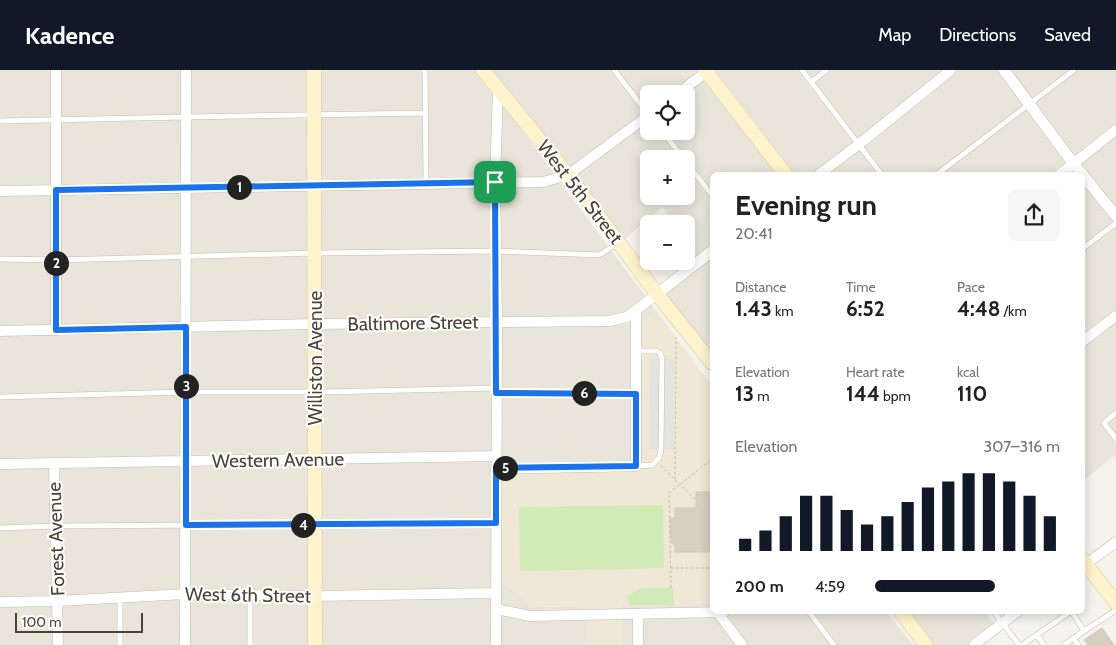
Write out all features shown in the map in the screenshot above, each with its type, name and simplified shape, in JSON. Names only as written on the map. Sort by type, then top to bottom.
[{"type":"main road","name":"Williston Avenue","points":[[314,70],[315,645]]},
{"type":"main road","name":"West 5th Street","points":[[483,70],[568,175],[657,294],[710,360]]},
{"type":"main road","points":[[706,71],[784,172]]},
{"type":"main road","points":[[1085,565],[1116,603]]},
{"type":"main road","points":[[903,614],[926,645]]},
{"type":"street","points":[[56,70],[56,330]]},
{"type":"street","points":[[185,645],[186,70]]},
{"type":"street","points":[[822,172],[951,70]]},
{"type":"street","points":[[1004,70],[1080,172]]},
{"type":"street","points":[[688,85],[706,71]]},
{"type":"street","points":[[496,645],[497,322],[495,182],[498,90]]},
{"type":"street","points":[[0,191],[543,182],[568,175],[640,122]]},
{"type":"street","points":[[1062,172],[1116,130]]},
{"type":"street","points":[[1085,178],[1116,216]]},
{"type":"street","name":"Baltimore Street","points":[[0,331],[315,324],[609,321],[627,317],[636,312],[710,254]]},
{"type":"street","points":[[496,468],[636,466],[636,312]]},
{"type":"street","points":[[1085,340],[1116,316]]},
{"type":"street","name":"Western Avenue","points":[[0,464],[496,456]]},
{"type":"street","name":"Forest Avenue","points":[[54,463],[58,645]]},
{"type":"street","points":[[1085,563],[1116,542]]},
{"type":"street","name":"West 6th Street","points":[[0,602],[58,601],[185,594],[316,596],[496,593]]},
{"type":"street","points":[[496,609],[530,616],[710,613]]},
{"type":"street","points":[[638,614],[638,645]]},
{"type":"street","points":[[719,614],[742,645]]},
{"type":"street","points":[[974,645],[1015,614]]},
{"type":"lane","points":[[425,70],[426,184]]},
{"type":"lane","points":[[614,70],[640,103]]},
{"type":"lane","points":[[802,70],[880,172]]},
{"type":"lane","points":[[811,82],[827,70]]},
{"type":"lane","points":[[940,172],[1074,70]]},
{"type":"lane","points":[[0,122],[186,116],[426,113]]},
{"type":"lane","points":[[669,140],[677,150]]},
{"type":"lane","points":[[695,173],[710,192]]},
{"type":"lane","points":[[1085,247],[1116,223]]},
{"type":"lane","points":[[0,259],[56,260],[186,255],[496,251],[599,255],[619,243]]},
{"type":"lane","points":[[636,351],[656,351],[660,353],[662,358],[660,458],[648,466],[636,466]]},
{"type":"lane","points":[[0,397],[186,392],[496,391],[636,394]]},
{"type":"lane","points":[[1116,413],[1104,423],[1116,439]]},
{"type":"lane","points":[[0,528],[496,523]]},
{"type":"lane","points":[[250,595],[250,645]]},
{"type":"lane","points":[[120,598],[120,645]]},
{"type":"lane","points":[[1064,645],[1116,610]]},
{"type":"lane","points":[[811,614],[834,645]]},
{"type":"lane","points":[[995,614],[1020,645],[1068,614]]},
{"type":"lane","points":[[1072,614],[1084,631]]},
{"type":"lane","points":[[1037,635],[1044,645]]},
{"type":"lane","points":[[1073,638],[1078,645]]},
{"type":"path","points":[[674,479],[676,335]]},
{"type":"path","points":[[670,588],[669,493],[710,461]]},
{"type":"path","points":[[656,462],[696,500]]},
{"type":"path","points":[[670,568],[710,568]]},
{"type":"shaded area","points":[[0,70],[477,70],[657,312],[643,322],[644,471],[502,475],[532,607],[587,606],[588,645],[0,645]]},
{"type":"shaded area","points":[[490,70],[699,70],[777,172],[710,172],[710,353],[665,294],[702,267],[695,256],[695,215],[668,215],[663,207],[653,215],[640,215],[640,226],[623,240]]},
{"type":"shaded area","points":[[715,70],[1116,70],[1116,454],[1085,479],[1085,172],[794,172]]},
{"type":"shaded area","points":[[657,312],[710,383],[710,604],[622,605],[622,645],[588,645],[586,606],[532,607],[501,581],[502,475],[644,471],[643,322]]},
{"type":"shaded area","points":[[650,358],[674,359],[674,449],[649,449]]},
{"type":"shaded area","points":[[710,604],[710,614],[888,614],[913,645],[622,645],[622,605]]},
{"type":"shaded area","points":[[908,614],[987,614],[997,628],[975,645],[931,645]]},
{"type":"green space","points":[[663,505],[664,568],[520,571],[519,507]]},
{"type":"green space","points":[[642,588],[673,588],[674,605],[629,605],[627,596]]},
{"type":"building","points":[[696,492],[710,492],[710,552],[675,552],[675,544],[672,544],[670,518],[675,518],[675,508],[696,508]]},
{"type":"building","points":[[1102,628],[1114,645],[1088,645],[1084,640]]},
{"type":"route","points":[[495,182],[496,393],[636,394],[636,466],[496,468],[496,523],[186,525],[186,327],[56,330],[56,190],[495,182]]}]
